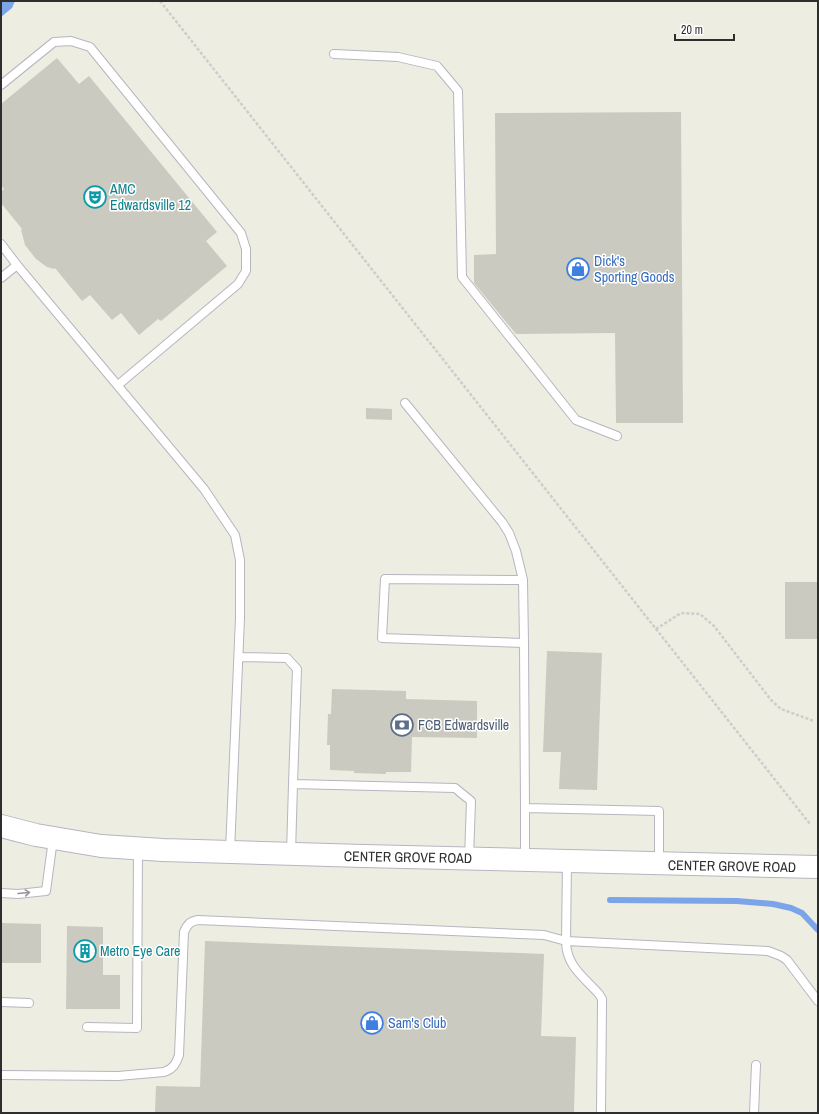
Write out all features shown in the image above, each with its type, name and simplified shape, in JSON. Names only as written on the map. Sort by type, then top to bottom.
[{"type":"street","name":"CENTER GROVE ROAD","points":[[1,826],[36,835],[101,846],[138,848],[469,859],[818,867]]},
{"type":"lane","points":[[1,84],[54,42],[71,41],[90,47],[241,234],[246,249],[246,271],[238,284],[118,385]]},
{"type":"lane","points":[[334,54],[398,57],[436,66],[458,91],[462,277],[576,420],[617,436]]},
{"type":"lane","points":[[1,244],[204,489],[235,535],[240,560],[240,618],[230,852]]},
{"type":"lane","points":[[1,278],[17,265]]},
{"type":"lane","points":[[405,403],[502,522],[510,533],[516,551],[523,580],[525,860]]},
{"type":"lane","points":[[523,580],[385,579],[382,638],[524,643]]},
{"type":"lane","points":[[239,657],[287,658],[297,669],[291,854]]},
{"type":"lane","points":[[293,784],[455,788],[470,801],[469,859]]},
{"type":"lane","points":[[525,808],[659,811],[659,864]]},
{"type":"lane","points":[[1,893],[18,894],[46,891],[54,838]]},
{"type":"lane","points":[[87,1027],[137,1028],[138,848]]},
{"type":"lane","points":[[567,861],[566,947],[569,961],[602,999],[601,1113]]},
{"type":"lane","points":[[1,1075],[118,1076],[164,1072],[170,1070],[177,1061],[179,1055],[184,932],[193,921],[544,935],[566,941],[768,951],[781,956],[792,965],[818,1001]]},
{"type":"lane","points":[[1,1002],[29,1003]]},
{"type":"lane","points":[[754,1113],[756,1064]]},
{"type":"path","points":[[160,1],[810,824]]},
{"type":"path","points":[[656,629],[681,613],[700,614],[714,626],[771,700],[781,709],[814,721]]},
{"type":"water","points":[[1,1],[15,1],[12,8],[1,17]]},
{"type":"building","name":"AMC Edwardsville 12","points":[[57,58],[79,84],[89,76],[217,232],[206,241],[227,266],[161,321],[158,319],[139,335],[121,313],[112,320],[90,295],[82,301],[55,268],[47,267],[36,259],[25,245],[22,229],[1,203],[1,192],[4,189],[1,185],[1,104]]},
{"type":"building","name":"Dick's Sporting Goods","points":[[681,112],[683,423],[616,423],[615,333],[516,334],[474,283],[474,255],[496,254],[495,113]]},
{"type":"building","points":[[366,408],[392,409],[392,420],[366,419]]},
{"type":"building","points":[[785,582],[818,582],[818,639],[785,639]]},
{"type":"building","points":[[547,651],[602,653],[597,790],[559,789],[561,752],[543,752]]},
{"type":"building","name":"FCB Edwardsville","points":[[332,689],[406,691],[406,699],[477,701],[477,738],[412,737],[411,772],[386,772],[386,774],[354,773],[354,771],[330,770],[330,745],[327,745],[328,714],[331,714]]},
{"type":"building","points":[[1,923],[41,924],[41,963],[1,963]]},
{"type":"building","name":"Metro Eye Care","points":[[67,926],[103,927],[103,975],[120,975],[120,1009],[66,1009]]},
{"type":"building","name":"Sam's Club","points":[[205,941],[544,954],[541,1036],[576,1037],[574,1113],[155,1113],[156,1086],[200,1087]]},
{"type":"waterway","points":[[610,900],[737,901],[773,904],[791,908],[802,913],[818,930]]},
{"type":"place","name":"AMC Edwardsville 12","points":[[95,197]]},
{"type":"place","name":"Dick's Sporting Goods","points":[[578,269]]},
{"type":"place","name":"FCB Edwardsville","points":[[402,725]]},
{"type":"place","name":"Metro Eye Care","points":[[85,951]]},
{"type":"place","name":"Sam's Club","points":[[372,1023]]}]
